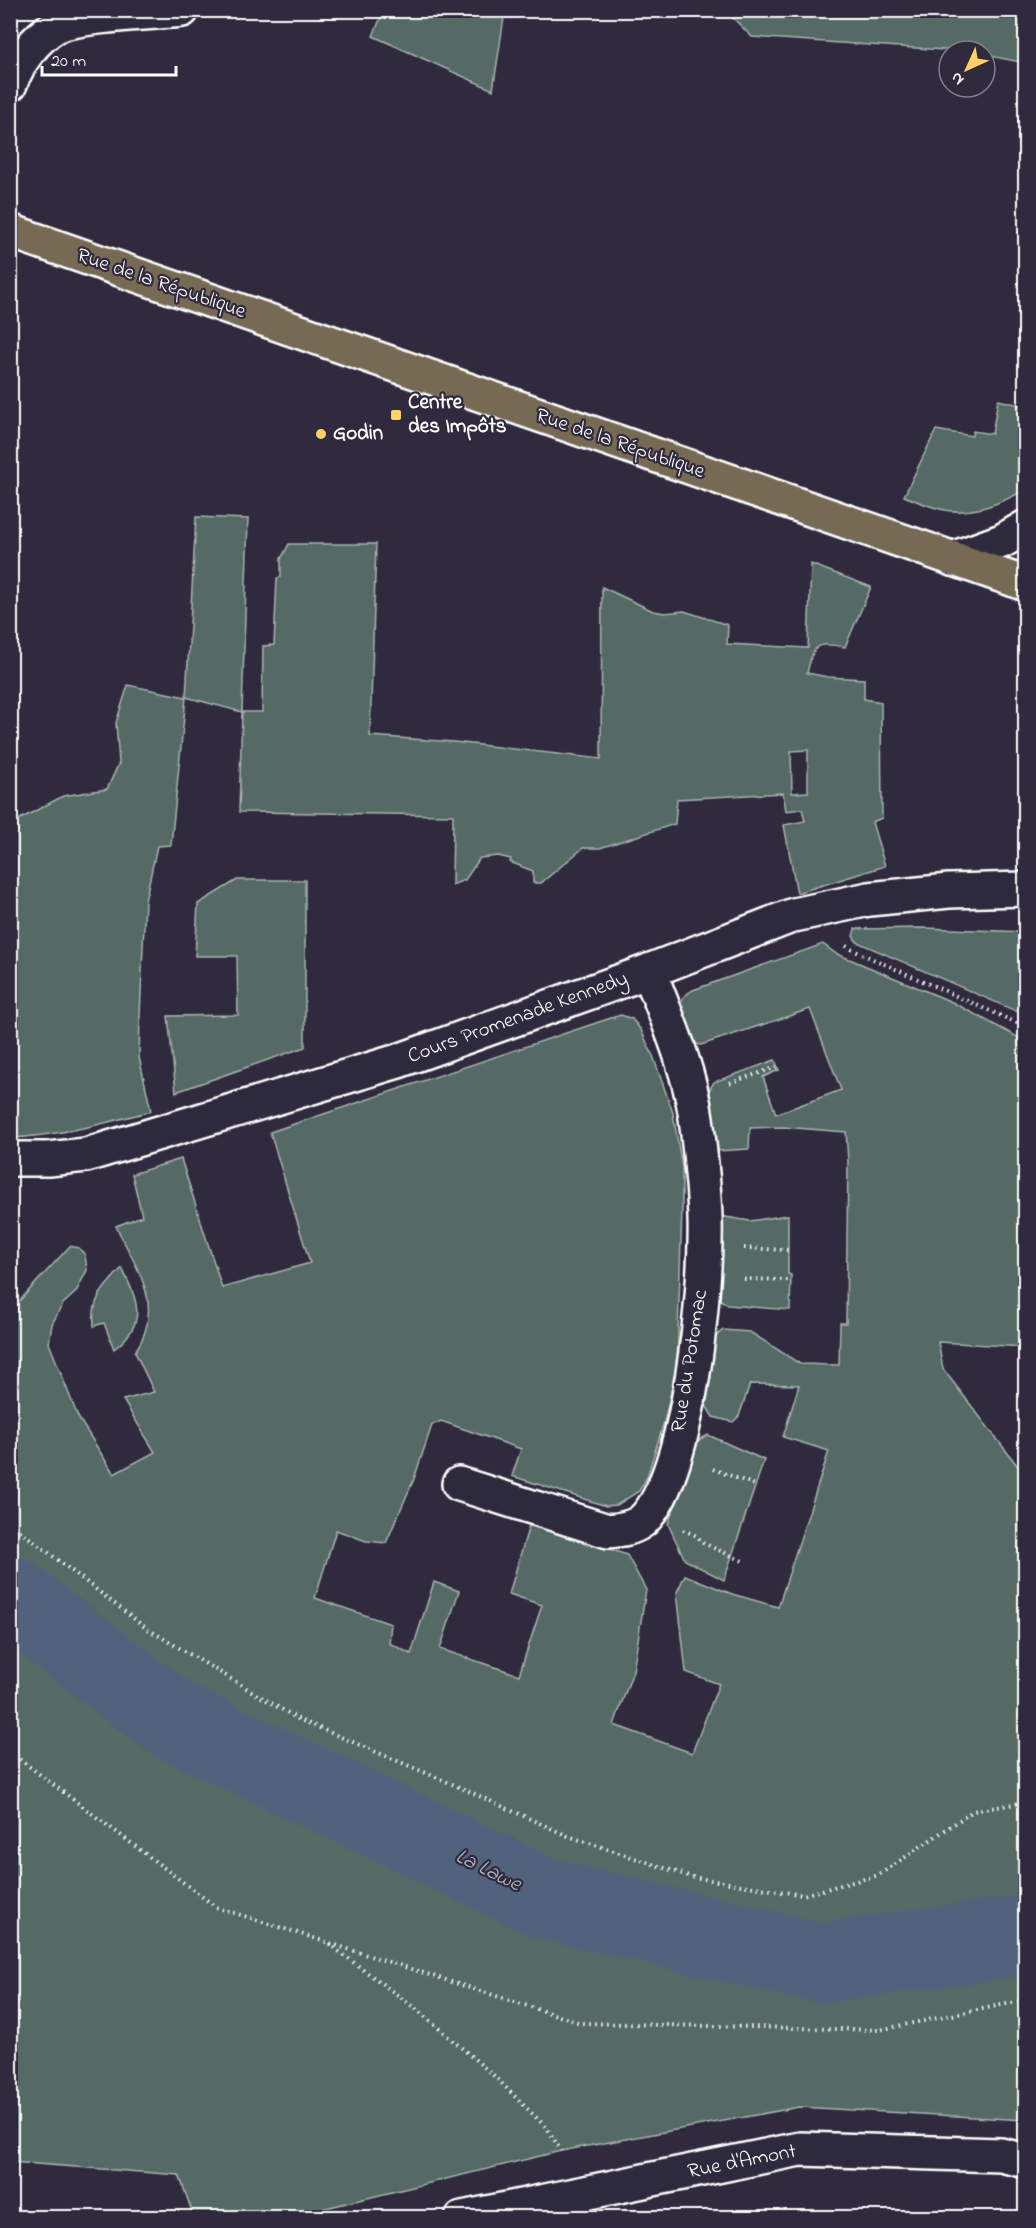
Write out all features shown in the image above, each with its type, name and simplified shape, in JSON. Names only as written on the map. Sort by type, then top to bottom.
[{"type":"main road","name":"Rue de la République","points":[[10,231],[1026,584]]},
{"type":"street","points":[[10,84],[16,69],[34,45],[57,26],[85,19],[182,10]]},
{"type":"street","points":[[952,559],[1002,540],[1026,527]]},
{"type":"street","name":"Cours Promenade Kennedy","points":[[10,1159],[48,1159],[86,1155],[398,1061],[649,971],[794,915],[869,899],[949,891],[1026,889]]},
{"type":"street","name":"Rue du Potomac","points":[[459,1484],[608,1531],[625,1530],[641,1521],[655,1504],[666,1484],[680,1434],[701,1317],[705,1218],[696,1116],[676,1042],[649,971]]},
{"type":"street","name":"Rue d'Amont","points":[[462,2217],[800,2149],[1017,2156]]},
{"type":"path","points":[[841,942],[855,951],[1026,1027]]},
{"type":"path","points":[[691,1097],[777,1066]]},
{"type":"path","points":[[703,1278],[791,1280]]},
{"type":"path","points":[[646,1514],[697,1536],[703,1543],[743,1561]]},
{"type":"path","points":[[10,1523],[146,1628],[298,1719],[568,1836],[692,1877],[803,1895],[879,1875],[974,1811],[1026,1802]]},
{"type":"path","points":[[10,1752],[216,1906],[581,2023],[879,2030],[1026,2000]]},
{"type":"path","points":[[326,1941],[416,2009],[492,2074],[547,2128],[561,2151]]},
{"type":"green space","points":[[384,10],[442,11],[456,14],[461,11],[505,11],[493,90],[373,36]]},
{"type":"green space","points":[[726,11],[1025,11],[1025,63],[997,57],[997,39],[937,39],[937,50],[752,37]]},
{"type":"green space","points":[[998,400],[1025,406],[1025,490],[984,508],[962,511],[940,509],[904,496],[936,430],[972,436],[973,431],[992,434]]},
{"type":"green space","points":[[196,517],[248,519],[242,712],[186,697]]},
{"type":"green space","points":[[289,544],[376,544],[370,736],[454,742],[601,759],[602,587],[653,611],[665,613],[684,611],[728,625],[727,644],[808,648],[811,564],[871,587],[845,647],[822,645],[817,647],[807,673],[864,679],[864,699],[881,702],[882,818],[872,822],[885,866],[797,893],[784,825],[805,821],[802,809],[786,811],[783,793],[677,799],[675,824],[600,848],[583,848],[541,883],[533,883],[533,871],[510,862],[511,859],[498,856],[480,858],[465,880],[452,885],[453,815],[239,812],[242,712],[262,712],[263,646],[274,645],[277,578],[281,577],[281,559]],"holes":[[[808,750],[808,792],[792,793],[791,751]]]},
{"type":"green space","points":[[128,685],[186,697],[171,845],[157,846],[145,901],[139,1057],[151,1111],[64,1132],[11,1138],[11,824],[63,796],[107,789],[119,763],[116,723]]},
{"type":"green space","points":[[237,880],[305,880],[305,1047],[176,1092],[168,1016],[238,1015],[237,956],[195,956],[198,904]]},
{"type":"green space","points":[[924,928],[1025,932],[1025,1015],[857,942],[853,936],[855,929]]},
{"type":"green space","points":[[823,944],[835,953],[952,1002],[1025,1041],[1025,1347],[938,1342],[943,1369],[1020,1469],[1025,1481],[1025,2120],[799,2107],[561,2151],[322,2209],[219,2217],[194,2217],[179,2175],[11,2162],[10,1311],[70,1246],[79,1248],[85,1255],[87,1270],[76,1292],[63,1304],[52,1324],[49,1343],[78,1417],[114,1474],[155,1452],[123,1400],[154,1392],[135,1352],[144,1335],[148,1319],[145,1288],[116,1226],[142,1216],[132,1174],[181,1159],[222,1288],[310,1263],[270,1132],[611,1018],[621,1015],[632,1019],[641,1030],[653,1056],[673,1113],[682,1168],[677,1365],[664,1422],[647,1477],[639,1491],[617,1505],[606,1506],[512,1476],[521,1449],[441,1421],[432,1425],[414,1479],[386,1543],[366,1541],[336,1530],[315,1598],[391,1624],[389,1643],[411,1654],[434,1582],[459,1591],[440,1649],[519,1675],[542,1605],[509,1594],[530,1522],[627,1555],[646,1590],[633,1671],[614,1725],[692,1753],[719,1684],[686,1672],[677,1592],[685,1575],[732,1594],[778,1607],[829,1451],[783,1437],[799,1385],[750,1384],[739,1416],[733,1422],[713,1417],[705,1404],[715,1337],[723,1330],[750,1332],[800,1364],[839,1365],[840,1323],[846,1323],[848,1161],[846,1132],[783,1127],[750,1128],[749,1149],[717,1151],[708,1092],[714,1082],[775,1060],[779,1070],[763,1077],[776,1114],[841,1090],[810,1009],[701,1045],[696,1044],[688,1036],[679,1006],[684,996],[693,990]]},
{"type":"green space","points":[[788,1215],[790,1310],[728,1305],[718,1298],[719,1216],[750,1221]]},
{"type":"green space","points":[[122,1268],[132,1290],[137,1310],[132,1329],[114,1349],[104,1323],[94,1326],[94,1317],[100,1294]]},
{"type":"green space","points":[[708,1435],[764,1460],[724,1580],[685,1560],[668,1524],[697,1441]]},
{"type":"waterway","name":"La Lawe","points":[[10,1596],[171,1719],[547,1899],[819,1963],[1026,1935]]},
{"type":"place","name":"Centre des Impôts","points":[[396,415]]},
{"type":"place","name":"Godin","points":[[321,434]]}]
